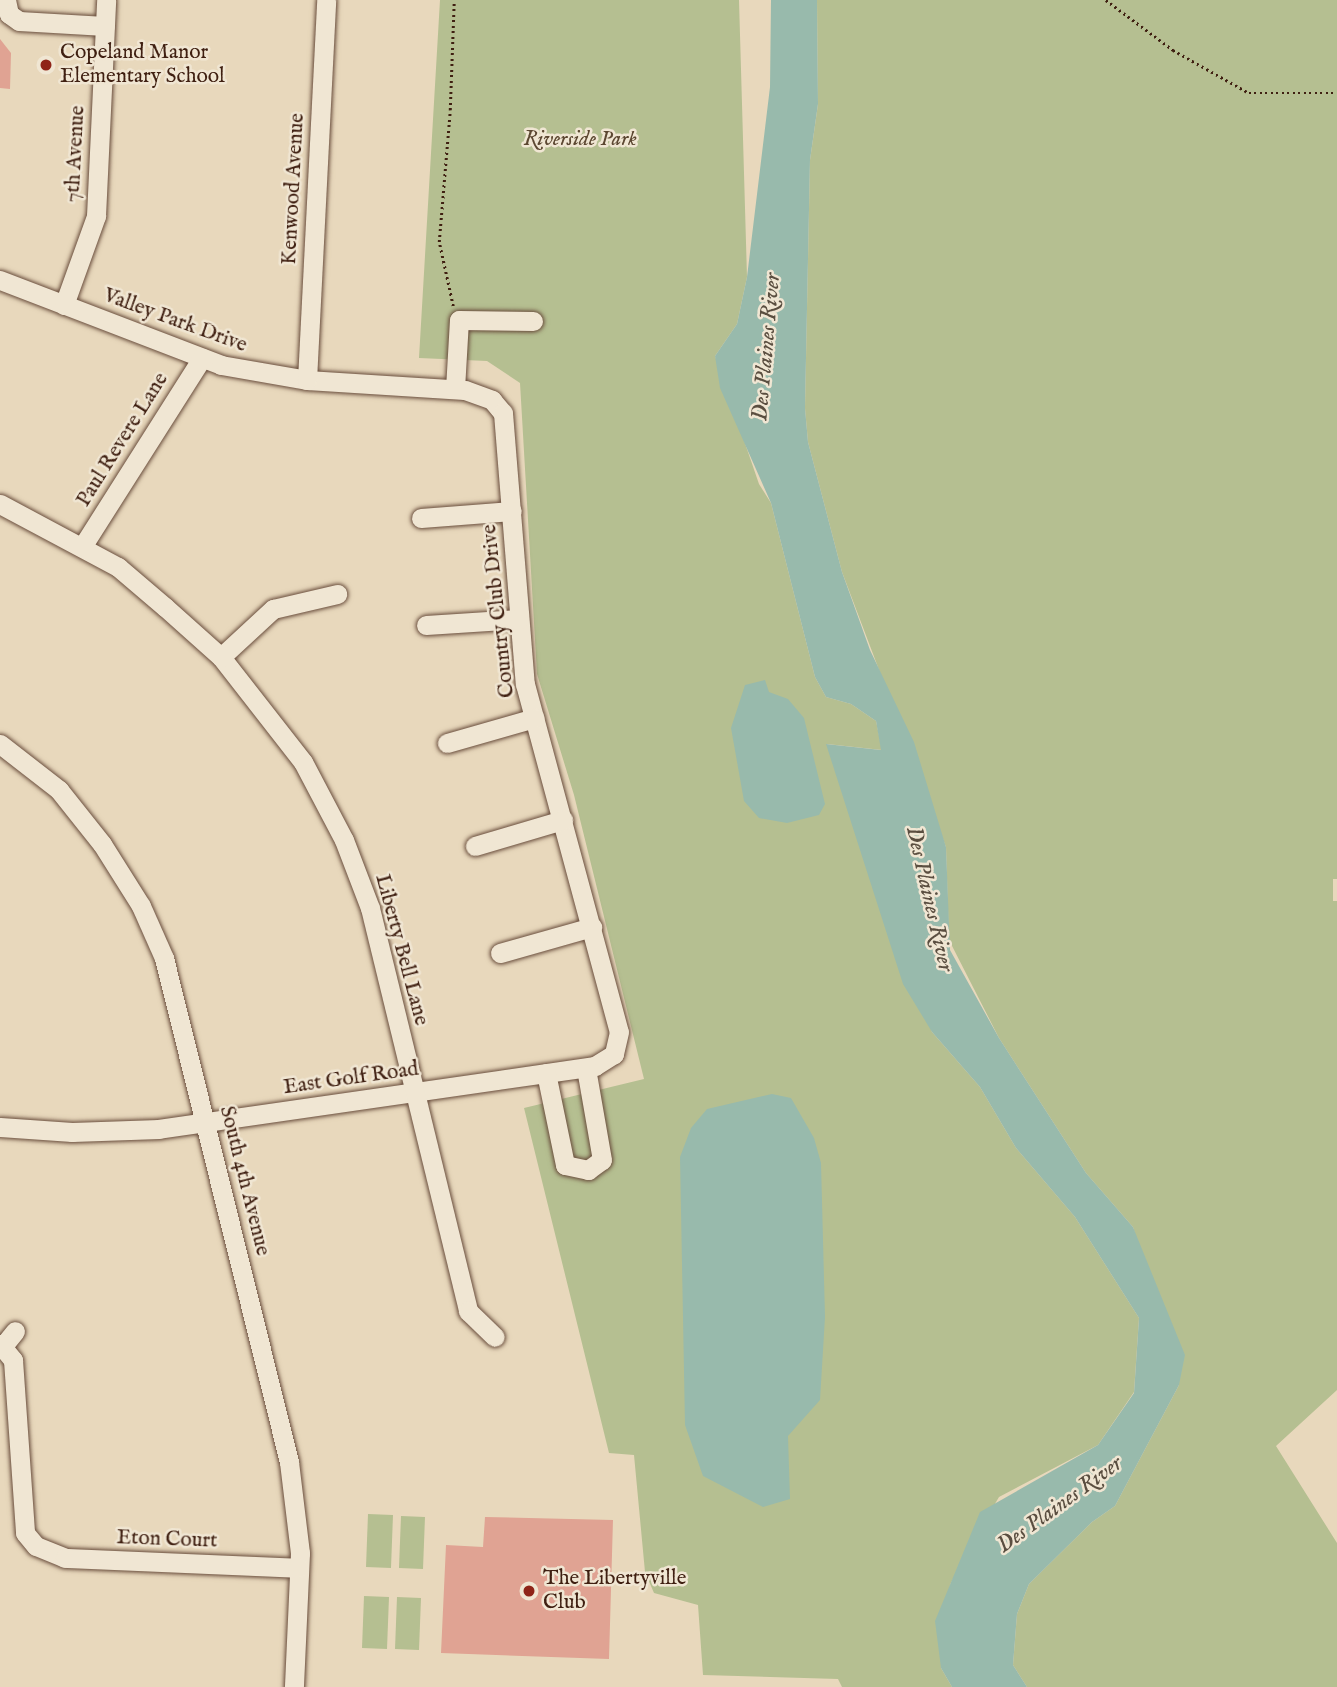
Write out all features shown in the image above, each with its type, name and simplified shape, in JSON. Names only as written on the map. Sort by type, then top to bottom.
[{"type":"street","points":[[6,0],[9,14],[19,21],[105,26]]},
{"type":"street","name":"7th Avenue","points":[[64,305],[96,216],[106,0]]},
{"type":"street","name":"Kenwood Avenue","points":[[307,380],[326,0]]},
{"type":"street","name":"Valley Park Drive","points":[[0,280],[202,358],[258,374],[307,380],[460,390]]},
{"type":"street","points":[[460,390],[459,320],[533,321]]},
{"type":"street","name":"Paul Revere Lane","points":[[82,547],[202,358]]},
{"type":"street","name":"Country Club Drive","points":[[460,390],[492,400],[503,414],[525,684],[602,966]]},
{"type":"street","name":"Liberty Bell Lane","points":[[0,504],[118,567],[221,657],[303,761],[344,840],[370,908],[468,1311],[495,1337]]},
{"type":"street","points":[[421,517],[512,511]]},
{"type":"street","points":[[221,657],[273,609],[337,594]]},
{"type":"street","points":[[426,625],[519,619]]},
{"type":"street","points":[[447,743],[535,718]]},
{"type":"street","name":"South 4th Avenue","points":[[0,744],[59,790],[102,844],[141,906],[164,958],[289,1462],[299,1568],[294,1687]]},
{"type":"street","points":[[475,846],[563,820]]},
{"type":"street","points":[[500,953],[592,928]]},
{"type":"street","name":"East Golf Road","points":[[0,1126],[72,1132],[206,1122],[586,1068],[607,1060],[618,1044],[602,966]]},
{"type":"street","points":[[546,1073],[565,1165],[587,1170],[602,1160],[586,1068]]},
{"type":"street","name":"Eton Court","points":[[6,1340],[13,1360],[24,1533],[36,1546],[65,1558],[299,1568]]},
{"type":"path","points":[[454,0],[450,110],[439,242],[443,275],[459,320]]},
{"type":"path","points":[[1106,0],[1173,50],[1249,93],[1337,93]]},
{"type":"green space","name":"Riverside Park","points":[[440,0],[739,0],[747,277],[737,324],[715,356],[759,484],[771,503],[815,677],[826,697],[851,704],[876,721],[882,750],[827,744],[932,1032],[980,1087],[1016,1148],[1075,1217],[1139,1318],[1134,1392],[1098,1445],[999,1497],[964,1556],[950,1585],[941,1668],[952,1687],[842,1687],[838,1679],[703,1675],[698,1605],[654,1593],[645,1572],[634,1455],[609,1453],[524,1108],[644,1079],[574,795],[537,674],[520,383],[487,361],[419,358]]},
{"type":"green space","points":[[817,0],[1337,0],[1337,879],[1333,879],[1333,901],[1337,901],[1337,1390],[1276,1446],[1337,1543],[1337,1687],[1027,1687],[1013,1665],[1017,1614],[1029,1584],[1092,1522],[1115,1506],[1179,1385],[1133,1227],[1086,1173],[999,1038],[949,940],[946,847],[842,572],[808,442],[805,408],[810,160],[818,104]]},
{"type":"green space","points":[[368,1514],[393,1515],[391,1568],[366,1567]]},
{"type":"green space","points":[[401,1516],[425,1517],[423,1569],[399,1568]]},
{"type":"green space","points":[[364,1596],[389,1597],[387,1649],[362,1648]]},
{"type":"green space","points":[[397,1597],[421,1598],[419,1650],[395,1649]]},
{"type":"water","name":"Des Plaines River","points":[[771,0],[817,0],[818,104],[810,160],[805,408],[808,442],[842,572],[870,650],[914,742],[946,847],[950,950],[999,1038],[1086,1173],[1133,1227],[1185,1355],[1179,1385],[1115,1506],[1092,1522],[1029,1584],[1017,1614],[1013,1665],[1027,1687],[952,1687],[941,1668],[935,1621],[980,1512],[1098,1445],[1134,1393],[1139,1318],[1075,1217],[1016,1148],[980,1087],[932,1032],[903,984],[826,744],[881,750],[876,721],[851,704],[826,697],[815,677],[771,503],[720,388],[715,356],[737,324],[747,277],[770,87]]},
{"type":"water","points":[[765,680],[769,692],[788,699],[804,718],[825,804],[819,815],[787,823],[759,818],[744,801],[731,728],[745,685]]},
{"type":"water","points":[[772,1094],[791,1098],[814,1138],[821,1163],[825,1317],[820,1400],[788,1436],[790,1499],[763,1507],[703,1476],[685,1425],[680,1157],[691,1128],[707,1109]]},
{"type":"building","points":[[0,39],[11,53],[10,89],[0,88]]},
{"type":"building","points":[[485,1517],[613,1520],[609,1659],[441,1653],[446,1545],[483,1547]]},
{"type":"place","name":"Copeland Manor Elementary School","points":[[46,65]]},
{"type":"place","name":"The Libertyville Club","points":[[529,1591]]}]
